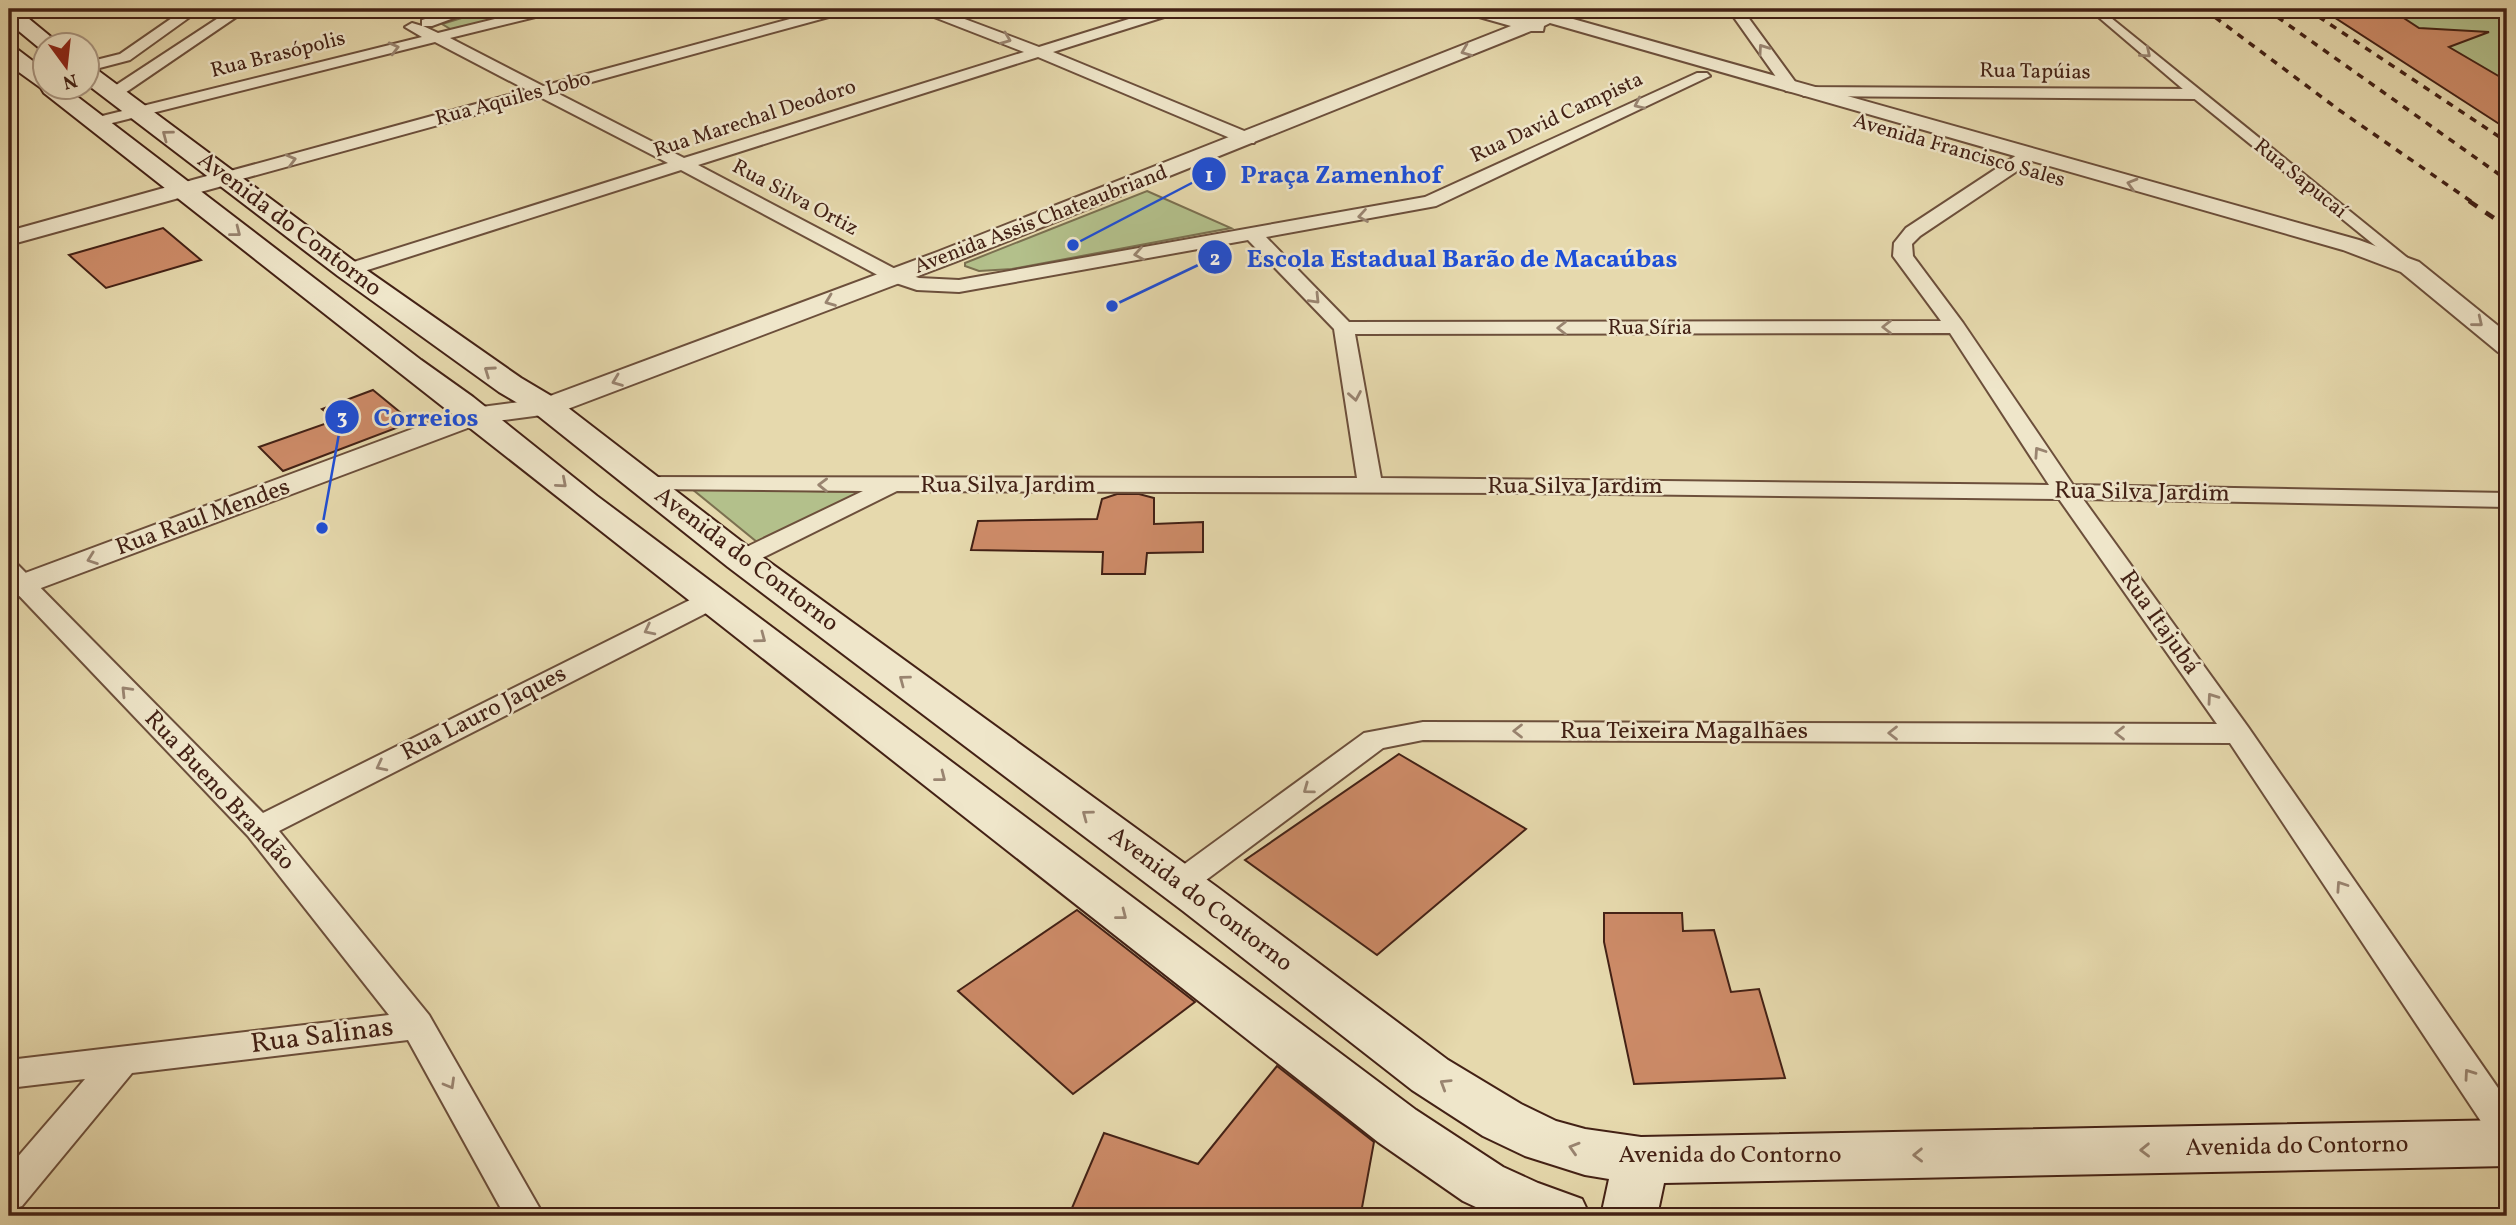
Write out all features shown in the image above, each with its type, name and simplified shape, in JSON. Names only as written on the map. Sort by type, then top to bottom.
[{"type":"main road","points":[[9,13],[33,32]]},
{"type":"main road","name":"Avenida do Contorno","points":[[9,54],[32,71]]},
{"type":"main road","name":"Avenida do Contorno","points":[[102,85],[348,270],[510,385],[547,407],[741,559],[1179,884],[1430,1075],[1502,1120],[1544,1140],[1585,1152],[1641,1160],[2507,1143]]},
{"type":"main road","name":"Avenida do Contorno","points":[[71,102],[711,600],[1396,1126],[1483,1184],[1522,1203],[1562,1216]]},
{"type":"main road","points":[[1629,1216],[1641,1160]]},
{"type":"street","points":[[102,64],[120,59],[194,9]]},
{"type":"street","points":[[113,93],[241,9]]},
{"type":"street","points":[[185,99],[210,87],[471,9]]},
{"type":"street","name":"Rua Brasópolis","points":[[96,122],[551,9]]},
{"type":"street","name":"Rua Aquiles Lobo","points":[[9,238],[842,9]]},
{"type":"street","points":[[926,9],[1039,52],[1248,139]]},
{"type":"street","name":"Rua Marechal Deodoro","points":[[348,270],[687,166],[1175,9]]},
{"type":"street","name":"Avenida Francisco Sales","points":[[1471,9],[1532,17],[1859,107],[2446,296]]},
{"type":"street","name":"Avenida Assis Chateaubriand","points":[[492,429],[1248,139],[1532,17],[1570,9]]},
{"type":"street","points":[[1735,9],[1798,90]]},
{"type":"street","name":"Rua Sapucaí","points":[[2095,9],[2195,94],[2507,346]]},
{"type":"street","name":"Avenida Francisco Sales","points":[[1532,17],[1702,76],[2020,161],[2351,245],[2410,267]]},
{"type":"street","name":"Rua Silva Ortiz","points":[[412,27],[687,166],[894,276]]},
{"type":"street","points":[[135,50],[172,54]]},
{"type":"street","name":"Rua David Campista","points":[[894,276],[917,284],[959,286],[1430,202],[1702,76]]},
{"type":"street","name":"Rua Tapúias","points":[[1798,90],[2195,94]]},
{"type":"street","points":[[1859,107],[1863,98],[1874,91]]},
{"type":"street","name":"Rua Itajubá","points":[[2020,161],[1913,232],[1903,243],[1903,256],[1956,327],[2065,491],[2238,734],[2507,1130]]},
{"type":"street","points":[[1253,233],[1344,328],[1370,485]]},
{"type":"street","name":"Rua Síria","points":[[1344,328],[1956,327]]},
{"type":"street","name":"Avenida Assis Chateaubriand","points":[[492,429],[547,407]]},
{"type":"street","name":"Rua Raul Mendes","points":[[14,581],[492,429]]},
{"type":"street","name":"Rua Silva Jardim","points":[[643,482],[891,486],[1370,485],[2065,491],[2507,500]]},
{"type":"street","points":[[741,559],[891,486]]},
{"type":"street","name":"Rua Bueno Brandão","points":[[14,581],[259,828],[416,1025]]},
{"type":"street","name":"Rua Lauro Jaques","points":[[259,828],[711,600]]},
{"type":"street","name":"Rua Teixeira Magalhães","points":[[1179,884],[1374,740],[1398,734],[1423,731],[2238,734]]},
{"type":"street","name":"Rua Salinas","points":[[9,1074],[416,1025],[525,1216]]},
{"type":"street","points":[[9,1194],[121,1062]]},
{"type":"green space","points":[[491,9],[532,9],[452,30],[442,24]]},
{"type":"green space","points":[[2342,9],[2507,9],[2507,101],[2466,73],[2430,64]]},
{"type":"green space","points":[[1147,191],[1231,228],[1012,269],[979,271],[965,266],[965,263]]},
{"type":"green space","points":[[692,489],[864,492],[757,542]]},
{"type":"building","points":[[2323,10],[2393,11],[2419,28],[2489,32],[2449,47],[2507,81],[2507,129]]},
{"type":"building","points":[[163,228],[201,260],[106,288],[69,255]]},
{"type":"building","points":[[373,390],[412,422],[283,471],[259,447],[336,420],[322,409]]},
{"type":"building","points":[[1117,494],[1139,494],[1154,498],[1154,524],[1203,522],[1203,552],[1147,553],[1145,574],[1102,574],[1103,552],[971,550],[978,521],[1097,519],[1102,499]]},
{"type":"building","points":[[1399,754],[1526,829],[1377,955],[1245,860]]},
{"type":"building","points":[[1077,910],[1195,1002],[1073,1094],[958,991]]},
{"type":"building","points":[[1604,913],[1682,913],[1683,931],[1714,930],[1731,992],[1759,989],[1785,1078],[1634,1084],[1604,942]]},
{"type":"building","points":[[1277,1066],[1374,1142],[1361,1213],[1069,1215],[1104,1133],[1198,1164]]},
{"type":"railway","points":[[2204,9],[2339,110],[2472,202]]},
{"type":"railway","points":[[2266,9],[2507,180]]},
{"type":"railway","points":[[2307,9],[2507,142]]},
{"type":"railway","points":[[2469,201],[2507,227]]},
{"type":"place","name":"Praça Zamenhof","points":[[1073,245]]},
{"type":"place","name":"Escola Estadual Barão de Macaúbas","points":[[1112,306]]},
{"type":"place","name":"Correios","points":[[322,528]]}]
